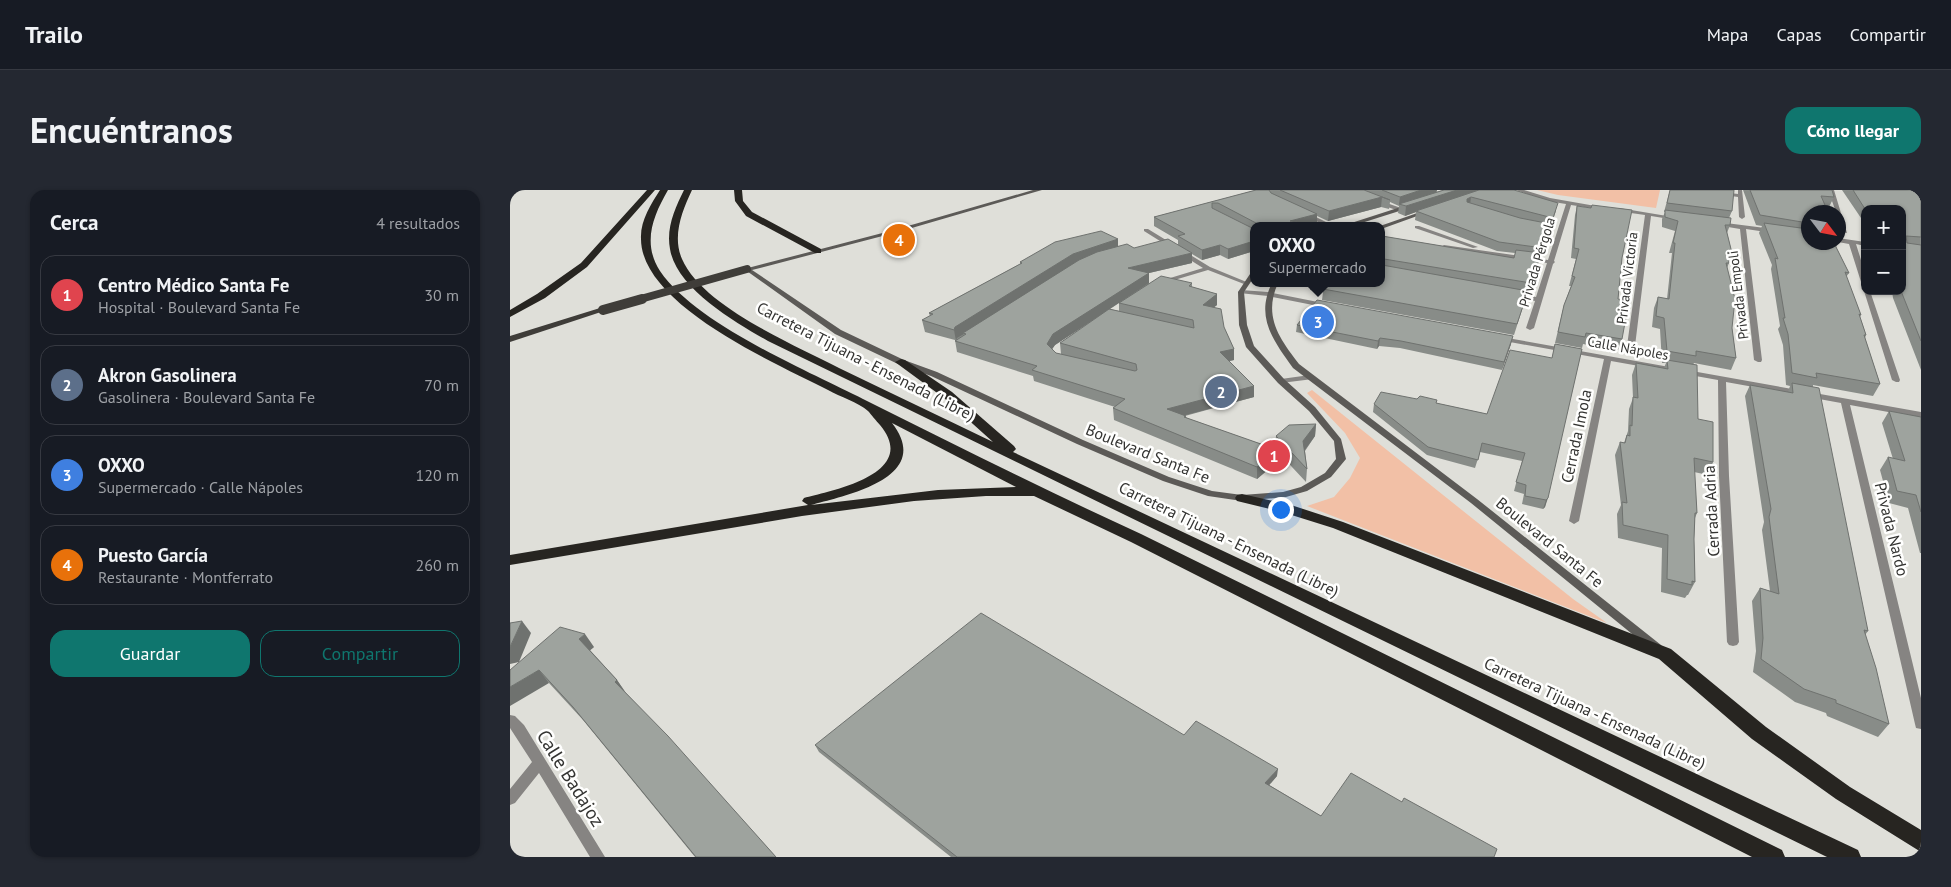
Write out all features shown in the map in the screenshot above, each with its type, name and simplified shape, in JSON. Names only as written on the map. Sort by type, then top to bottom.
[{"type":"highway","points":[[510,314],[541,296],[584,264],[652,190]]},
{"type":"highway","points":[[664,190],[648,221],[645,240],[647,252],[657,273],[705,318],[744,343],[1040,493],[1197,568],[1774,857]]},
{"type":"highway","name":"Carretera Tijuana - Ensenada (Libre)","points":[[688,190],[677,213],[673,236],[676,255],[682,268],[726,312],[804,355],[1023,462],[1850,857]]},
{"type":"highway","points":[[738,190],[739,201],[749,214],[818,251]]},
{"type":"highway","points":[[901,362],[948,395],[1023,462]]},
{"type":"highway","points":[[752,517],[848,492],[884,472],[896,460],[898,450],[892,434],[872,408]]},
{"type":"highway","points":[[510,560],[752,517],[943,494],[1010,491],[1040,493]]},
{"type":"highway","points":[[1242,498],[1286,508],[1338,525],[1665,654],[1766,738],[1842,793],[1921,842]]},
{"type":"main road","points":[[510,339],[747,269],[1039,190]]},
{"type":"main road","points":[[1358,222],[1418,203]]},
{"type":"main road","points":[[1385,226],[1437,208]]},
{"type":"main road","name":"Boulevard Santa Fe","points":[[747,269],[838,332],[901,362],[934,374],[1080,442],[1166,479],[1211,494],[1242,498],[1283,495],[1304,489],[1328,475],[1341,459],[1338,440],[1312,409],[1281,381],[1250,346],[1243,325],[1241,292]]},
{"type":"main road","points":[[1241,292],[1250,278]]},
{"type":"main road","points":[[1268,294],[1272,287]]},
{"type":"main road","name":"Boulevard Santa Fe","points":[[1268,294],[1271,326],[1276,338],[1296,366],[1474,501],[1665,654]]},
{"type":"street","points":[[1519,190],[1539,198],[1686,219]]},
{"type":"street","points":[[1694,190],[1740,193],[1742,217]]},
{"type":"street","points":[[1831,190],[1836,205]]},
{"type":"street","points":[[1371,199],[1400,209]]},
{"type":"street","name":"Privada Pérgola","points":[[1530,328],[1552,262],[1558,231],[1569,203]]},
{"type":"street","points":[[1300,211],[1323,222]]},
{"type":"street","name":"Privada Victoria","points":[[1631,346],[1648,214]]},
{"type":"street","points":[[1714,223],[1780,232]]},
{"type":"street","points":[[1417,227],[1492,254]]},
{"type":"street","name":"Privada Empoli","points":[[1742,227],[1758,360]]},
{"type":"street","points":[[1146,230],[1208,268],[1246,283]]},
{"type":"street","points":[[1152,244],[1163,241]]},
{"type":"street","points":[[1846,241],[1861,243]]},
{"type":"street","points":[[1852,242],[1861,272]]},
{"type":"street","points":[[1437,246],[1552,262]]},
{"type":"street","points":[[1152,286],[1208,268]]},
{"type":"street","points":[[1163,281],[1181,285]]},
{"type":"street","points":[[1241,292],[1268,294],[1334,307]]},
{"type":"street","points":[[1509,295],[1539,300]]},
{"type":"street","points":[[1868,295],[1896,380]]},
{"type":"street","name":"Calle Nápoles","points":[[1495,337],[1921,415]]},
{"type":"street","name":"Cerrada Imola","points":[[1574,521],[1608,358]]},
{"type":"street","points":[[1281,381],[1310,377]]},
{"type":"street","name":"Cerrada Adria","points":[[1722,378],[1724,476],[1733,642]]},
{"type":"street","name":"Privada Nardo","points":[[1845,401],[1921,724]]},
{"type":"street","name":"Calle Badajoz","points":[[510,720],[519,729],[598,857]]},
{"type":"street","points":[[510,799],[539,763]]},
{"type":"shaded area","points":[[1537,190],[1660,190],[1656,208],[1558,195]]},
{"type":"shaded area","points":[[1312,390],[1573,599],[1607,623],[1307,506],[1334,497],[1350,478],[1360,458],[1345,433],[1307,393]]},
{"type":"building","points":[[1256,190],[1269,190],[1271,193],[1317,214],[1290,221],[1298,222],[1254,222],[1218,203],[1212,203],[1212,208],[1250,227],[1250,242],[1228,249],[1220,245],[1202,250],[1178,236],[1185,234],[1154,217]]},
{"type":"building","points":[[1280,190],[1364,190],[1390,200],[1382,197],[1329,211]]},
{"type":"building","points":[[1382,190],[1421,190],[1400,197]]},
{"type":"building","points":[[1444,190],[1457,190],[1406,206],[1399,204]]},
{"type":"building","points":[[1479,190],[1514,190],[1558,203],[1553,218],[1471,197],[1467,199],[1467,202],[1520,218],[1551,224],[1543,248],[1499,242],[1416,211]]},
{"type":"building","points":[[1670,190],[1734,190],[1732,211],[1667,203]]},
{"type":"building","points":[[1750,190],[1832,190],[1834,197],[1821,196],[1825,205],[1801,205],[1801,222],[1760,215]]},
{"type":"building","points":[[1853,190],[1921,190],[1921,237],[1906,236],[1906,205],[1862,205]]},
{"type":"building","points":[[1592,205],[1632,210],[1622,258],[1618,299],[1629,301],[1622,339],[1586,333],[1585,337],[1558,332],[1564,305],[1575,277],[1572,276],[1579,249],[1574,248],[1577,206],[1591,208]]},
{"type":"building","points":[[1665,210],[1731,218],[1730,225],[1725,225],[1732,253],[1728,252],[1729,263],[1726,263],[1735,299],[1732,328],[1736,358],[1696,351],[1696,356],[1667,351],[1664,318],[1656,316],[1658,297],[1669,299],[1675,243],[1673,243],[1678,221],[1665,217]]},
{"type":"building","points":[[1764,223],[1801,228],[1801,250],[1838,250],[1849,273],[1845,272],[1861,315],[1859,314],[1866,335],[1864,335],[1880,384],[1816,373],[1817,378],[1792,373],[1788,334],[1783,318],[1785,318],[1775,258],[1778,259]]},
{"type":"building","points":[[1101,231],[1118,239],[1073,254],[955,327],[954,330],[922,320],[933,314],[929,313],[1022,263],[1020,262],[1055,242]]},
{"type":"building","points":[[1385,236],[1514,258],[1516,250],[1541,253],[1531,283],[1385,259]]},
{"type":"building","points":[[1906,236],[1907,243],[1921,245],[1921,341],[1903,295],[1906,295]]},
{"type":"building","points":[[1168,239],[1192,253],[1128,268],[1149,273],[1053,334],[1047,344],[1056,353],[1135,371],[1137,370],[1136,364],[1060,343],[1109,309],[1194,328],[1193,320],[1119,303],[1161,276],[1192,283],[1189,286],[1217,294],[1203,305],[1221,309],[1224,327],[1234,349],[1220,352],[1254,386],[1167,409],[1186,416],[1184,417],[1278,450],[1257,467],[1113,408],[1125,399],[1032,370],[1037,366],[955,341],[966,334],[963,333],[1079,260],[1097,252],[1127,244],[1134,248]]},
{"type":"building","points":[[1385,266],[1528,291],[1517,324],[1323,289],[1325,287],[1385,287]]},
{"type":"building","points":[[1317,300],[1513,336],[1504,362],[1401,341],[1380,338],[1378,341],[1297,325]]},
{"type":"building","points":[[1555,344],[1582,349],[1546,500],[1525,496],[1526,485],[1516,482],[1525,453],[1482,443],[1478,460],[1428,447],[1374,404],[1381,392],[1417,399],[1420,396],[1437,400],[1436,403],[1487,414],[1510,350],[1552,358]]},
{"type":"building","points":[[1667,360],[1697,365],[1698,419],[1713,422],[1713,462],[1694,458],[1697,513],[1695,513],[1694,539],[1695,582],[1692,581],[1692,585],[1667,579],[1668,535],[1623,525],[1622,502],[1627,503],[1620,442],[1625,443],[1627,435],[1630,436],[1633,397],[1638,398],[1636,363],[1668,369]]},
{"type":"building","points":[[1792,383],[1819,388],[1868,631],[1864,630],[1876,668],[1889,724],[1836,703],[1836,700],[1804,689],[1761,659],[1763,638],[1760,588],[1779,594],[1769,517],[1771,509],[1750,385],[1793,393]]},
{"type":"building","points":[[1889,411],[1921,417],[1921,512],[1916,495],[1897,491],[1888,457],[1905,461]]},
{"type":"building","points":[[1316,424],[1303,441],[1307,469],[1276,436],[1289,425]]},
{"type":"building","points":[[981,613],[1184,735],[1196,721],[1278,769],[1265,783],[1321,816],[1351,773],[1402,802],[1404,798],[1497,849],[1494,857],[957,857],[815,745]]},
{"type":"building","points":[[522,621],[510,647],[510,623]]},
{"type":"building","points":[[560,627],[585,634],[579,639],[617,680],[615,682],[668,736],[776,857],[696,857],[573,707],[539,670],[510,687],[510,670]]},
{"type":"place","name":"Puesto García","points":[[899,240]]},
{"type":"place","name":"OXXO","points":[[1318,322]]},
{"type":"place","name":"Akron Gasolinera","points":[[1221,392]]},
{"type":"place","name":"Centro Médico Santa Fe","points":[[1274,456]]}]
